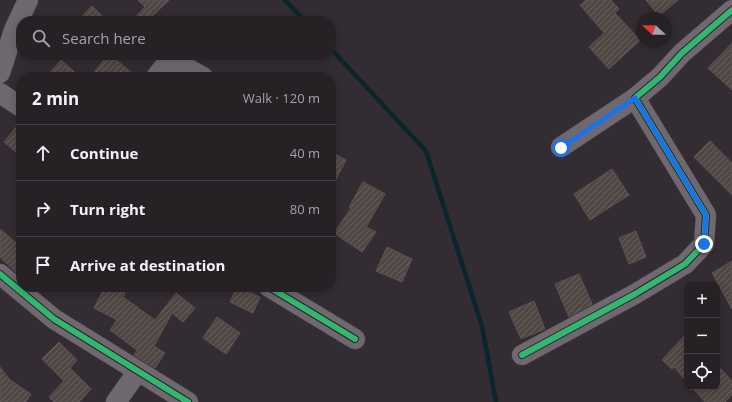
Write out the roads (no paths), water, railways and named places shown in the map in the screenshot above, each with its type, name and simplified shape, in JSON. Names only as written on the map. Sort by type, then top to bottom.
[{"type":"street","points":[[21,16],[28,0]]},
{"type":"street","points":[[561,148],[635,98],[660,77],[682,53],[732,10]]},
{"type":"street","points":[[0,72],[16,26]]},
{"type":"street","points":[[160,72],[167,63],[174,61],[194,72]]},
{"type":"street","points":[[0,93],[16,104]]},
{"type":"street","points":[[522,355],[635,294],[685,264],[704,244],[706,215],[635,98]]},
{"type":"street","points":[[0,274],[16,287]]},
{"type":"street","points":[[22,292],[54,319],[188,402]]},
{"type":"street","points":[[277,292],[355,339]]},
{"type":"street","points":[[116,402],[138,371]]},
{"type":"waterway","points":[[285,0],[300,16]]},
{"type":"waterway","points":[[336,54],[426,151],[482,326],[496,402]]}]
